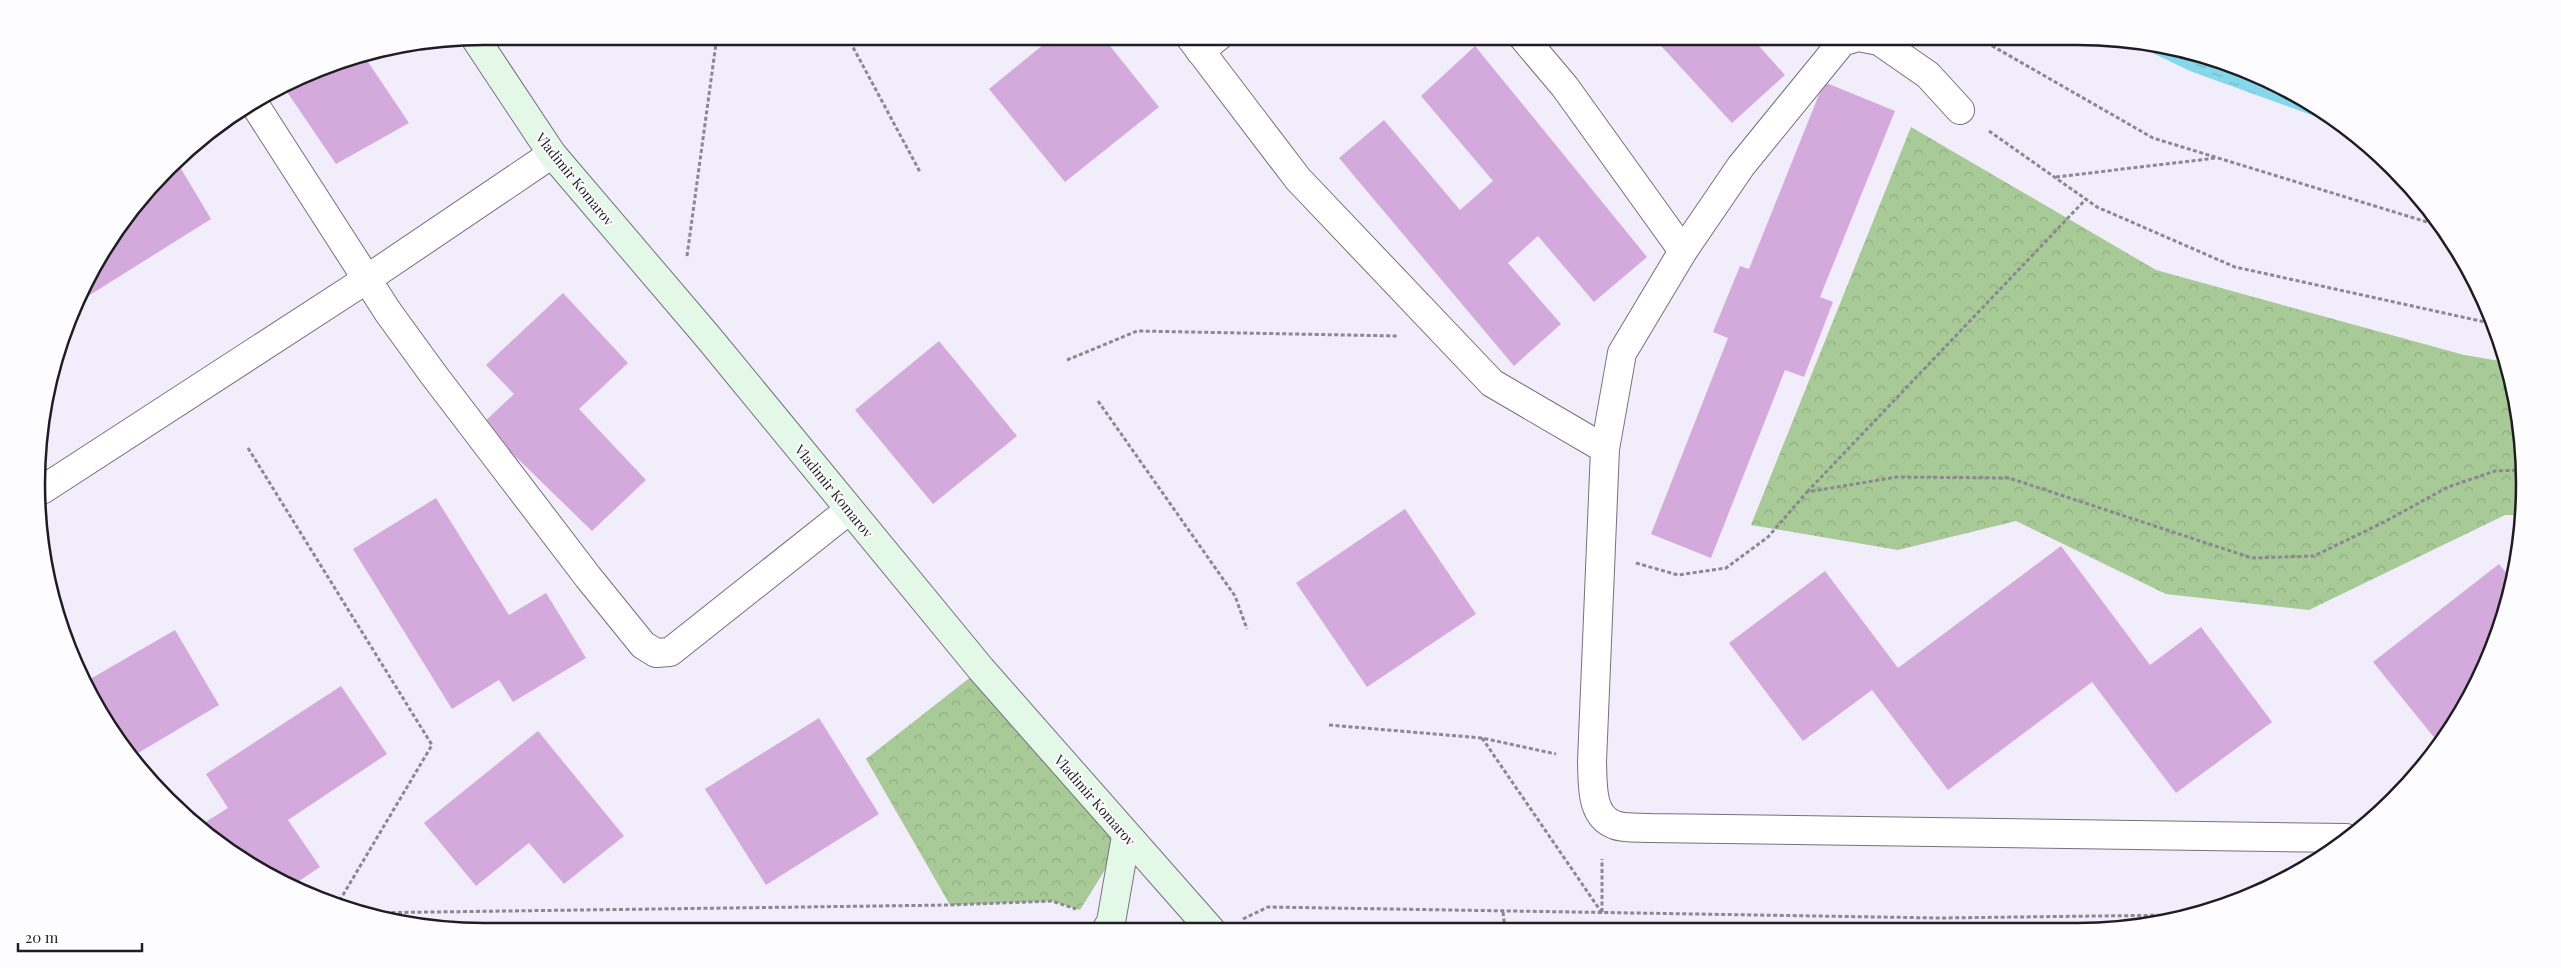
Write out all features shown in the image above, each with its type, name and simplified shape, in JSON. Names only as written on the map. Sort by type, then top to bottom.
[{"type":"street","name":"Vladimir Komarov","points":[[480,45],[552,154],[680,304],[976,663],[1126,836],[1205,923]]},
{"type":"street","points":[[1206,45],[1298,179],[1492,383],[1605,449]]},
{"type":"street","points":[[1530,45],[1565,87],[1683,251]]},
{"type":"street","points":[[1840,45],[1740,166],[1683,251],[1622,353],[1605,449],[1592,762],[1595,805],[1602,816],[1615,825],[1651,828],[2336,838]]},
{"type":"street","points":[[1885,45],[1928,75],[1960,110]]},
{"type":"street","points":[[257,108],[388,312],[582,569],[643,645],[656,653],[670,652],[849,510]]},
{"type":"street","points":[[45,488],[368,279],[552,154]]},
{"type":"street","points":[[1109,923],[1126,836]]},
{"type":"path","points":[[680,304],[716,45]]},
{"type":"path","points":[[853,45],[920,172]]},
{"type":"path","points":[[1991,45],[2153,138],[2429,223]]},
{"type":"path","points":[[1960,110],[2097,206],[2234,267],[2485,322]]},
{"type":"path","points":[[2055,177],[2217,158]]},
{"type":"path","points":[[1602,553],[1678,575],[1726,568],[1768,537],[1807,492],[2086,199]]},
{"type":"path","points":[[1067,360],[1137,331],[1448,337]]},
{"type":"path","points":[[1098,401],[1235,596],[1247,629]]},
{"type":"path","points":[[248,448],[432,745],[341,899]]},
{"type":"path","points":[[1807,492],[1898,477],[2009,478],[2252,558],[2314,556],[2384,522],[2448,487],[2495,471],[2516,470]]},
{"type":"path","points":[[1329,724],[1482,738],[1592,762]]},
{"type":"path","points":[[1482,738],[1602,913]]},
{"type":"path","points":[[1602,816],[1602,913]]},
{"type":"path","points":[[389,913],[950,906],[1052,902],[1101,923]]},
{"type":"path","points":[[1268,907],[1939,918],[2161,915]]},
{"type":"path","points":[[1503,912],[1504,923]]},
{"type":"green space","points":[[1911,127],[2156,270],[2464,355],[2498,361],[2508,398],[2515,455],[2515,515],[2505,515],[2309,610],[2166,594],[2016,521],[1898,550],[1751,525]]},
{"type":"green space","points":[[981,669],[1126,836],[1080,910],[1052,901],[950,905],[866,759]]},
{"type":"water","points":[[2149,51],[2191,60],[2245,78],[2271,90],[2319,118],[2190,71]]},
{"type":"building","points":[[1043,45],[1109,45],[1159,107],[1065,182],[989,89]]},
{"type":"building","points":[[1660,45],[1758,45],[1785,75],[1732,123]]},
{"type":"building","points":[[1475,46],[1647,257],[1594,302],[1538,236],[1508,263],[1561,324],[1514,366],[1339,158],[1384,120],[1460,210],[1493,181],[1421,96]]},
{"type":"building","points":[[367,61],[409,123],[336,164],[287,92],[316,78]]},
{"type":"building","points":[[1824,82],[1895,111],[1820,297],[1833,302],[1804,377],[1785,370],[1711,558],[1651,534],[1728,338],[1713,332],[1740,266],[1749,269]]},
{"type":"building","points":[[180,168],[211,219],[87,297],[119,240],[154,195]]},
{"type":"building","points":[[563,293],[628,363],[579,409],[646,480],[592,531],[482,424],[514,394],[486,365]]},
{"type":"building","points":[[939,341],[1017,436],[933,504],[855,410]]},
{"type":"building","points":[[436,498],[509,615],[546,593],[586,658],[513,702],[499,680],[452,709],[353,549]]},
{"type":"building","points":[[1405,509],[1476,614],[1367,687],[1296,583]]},
{"type":"building","points":[[2061,546],[2150,665],[2201,627],[2272,722],[2176,793],[2092,682],[1948,790],[1872,690],[1803,741],[1729,643],[1825,571],[1898,668]]},
{"type":"building","points":[[2499,564],[2507,574],[2493,625],[2483,652],[2457,704],[2435,738],[2373,662]]},
{"type":"building","points":[[175,630],[219,705],[138,753],[119,728],[90,679]]},
{"type":"building","points":[[341,686],[387,754],[288,820],[320,867],[298,882],[240,849],[205,822],[228,808],[206,774]]},
{"type":"building","points":[[819,718],[879,814],[766,885],[705,789]]},
{"type":"building","points":[[538,731],[624,836],[564,884],[529,843],[476,886],[424,823]]}]
